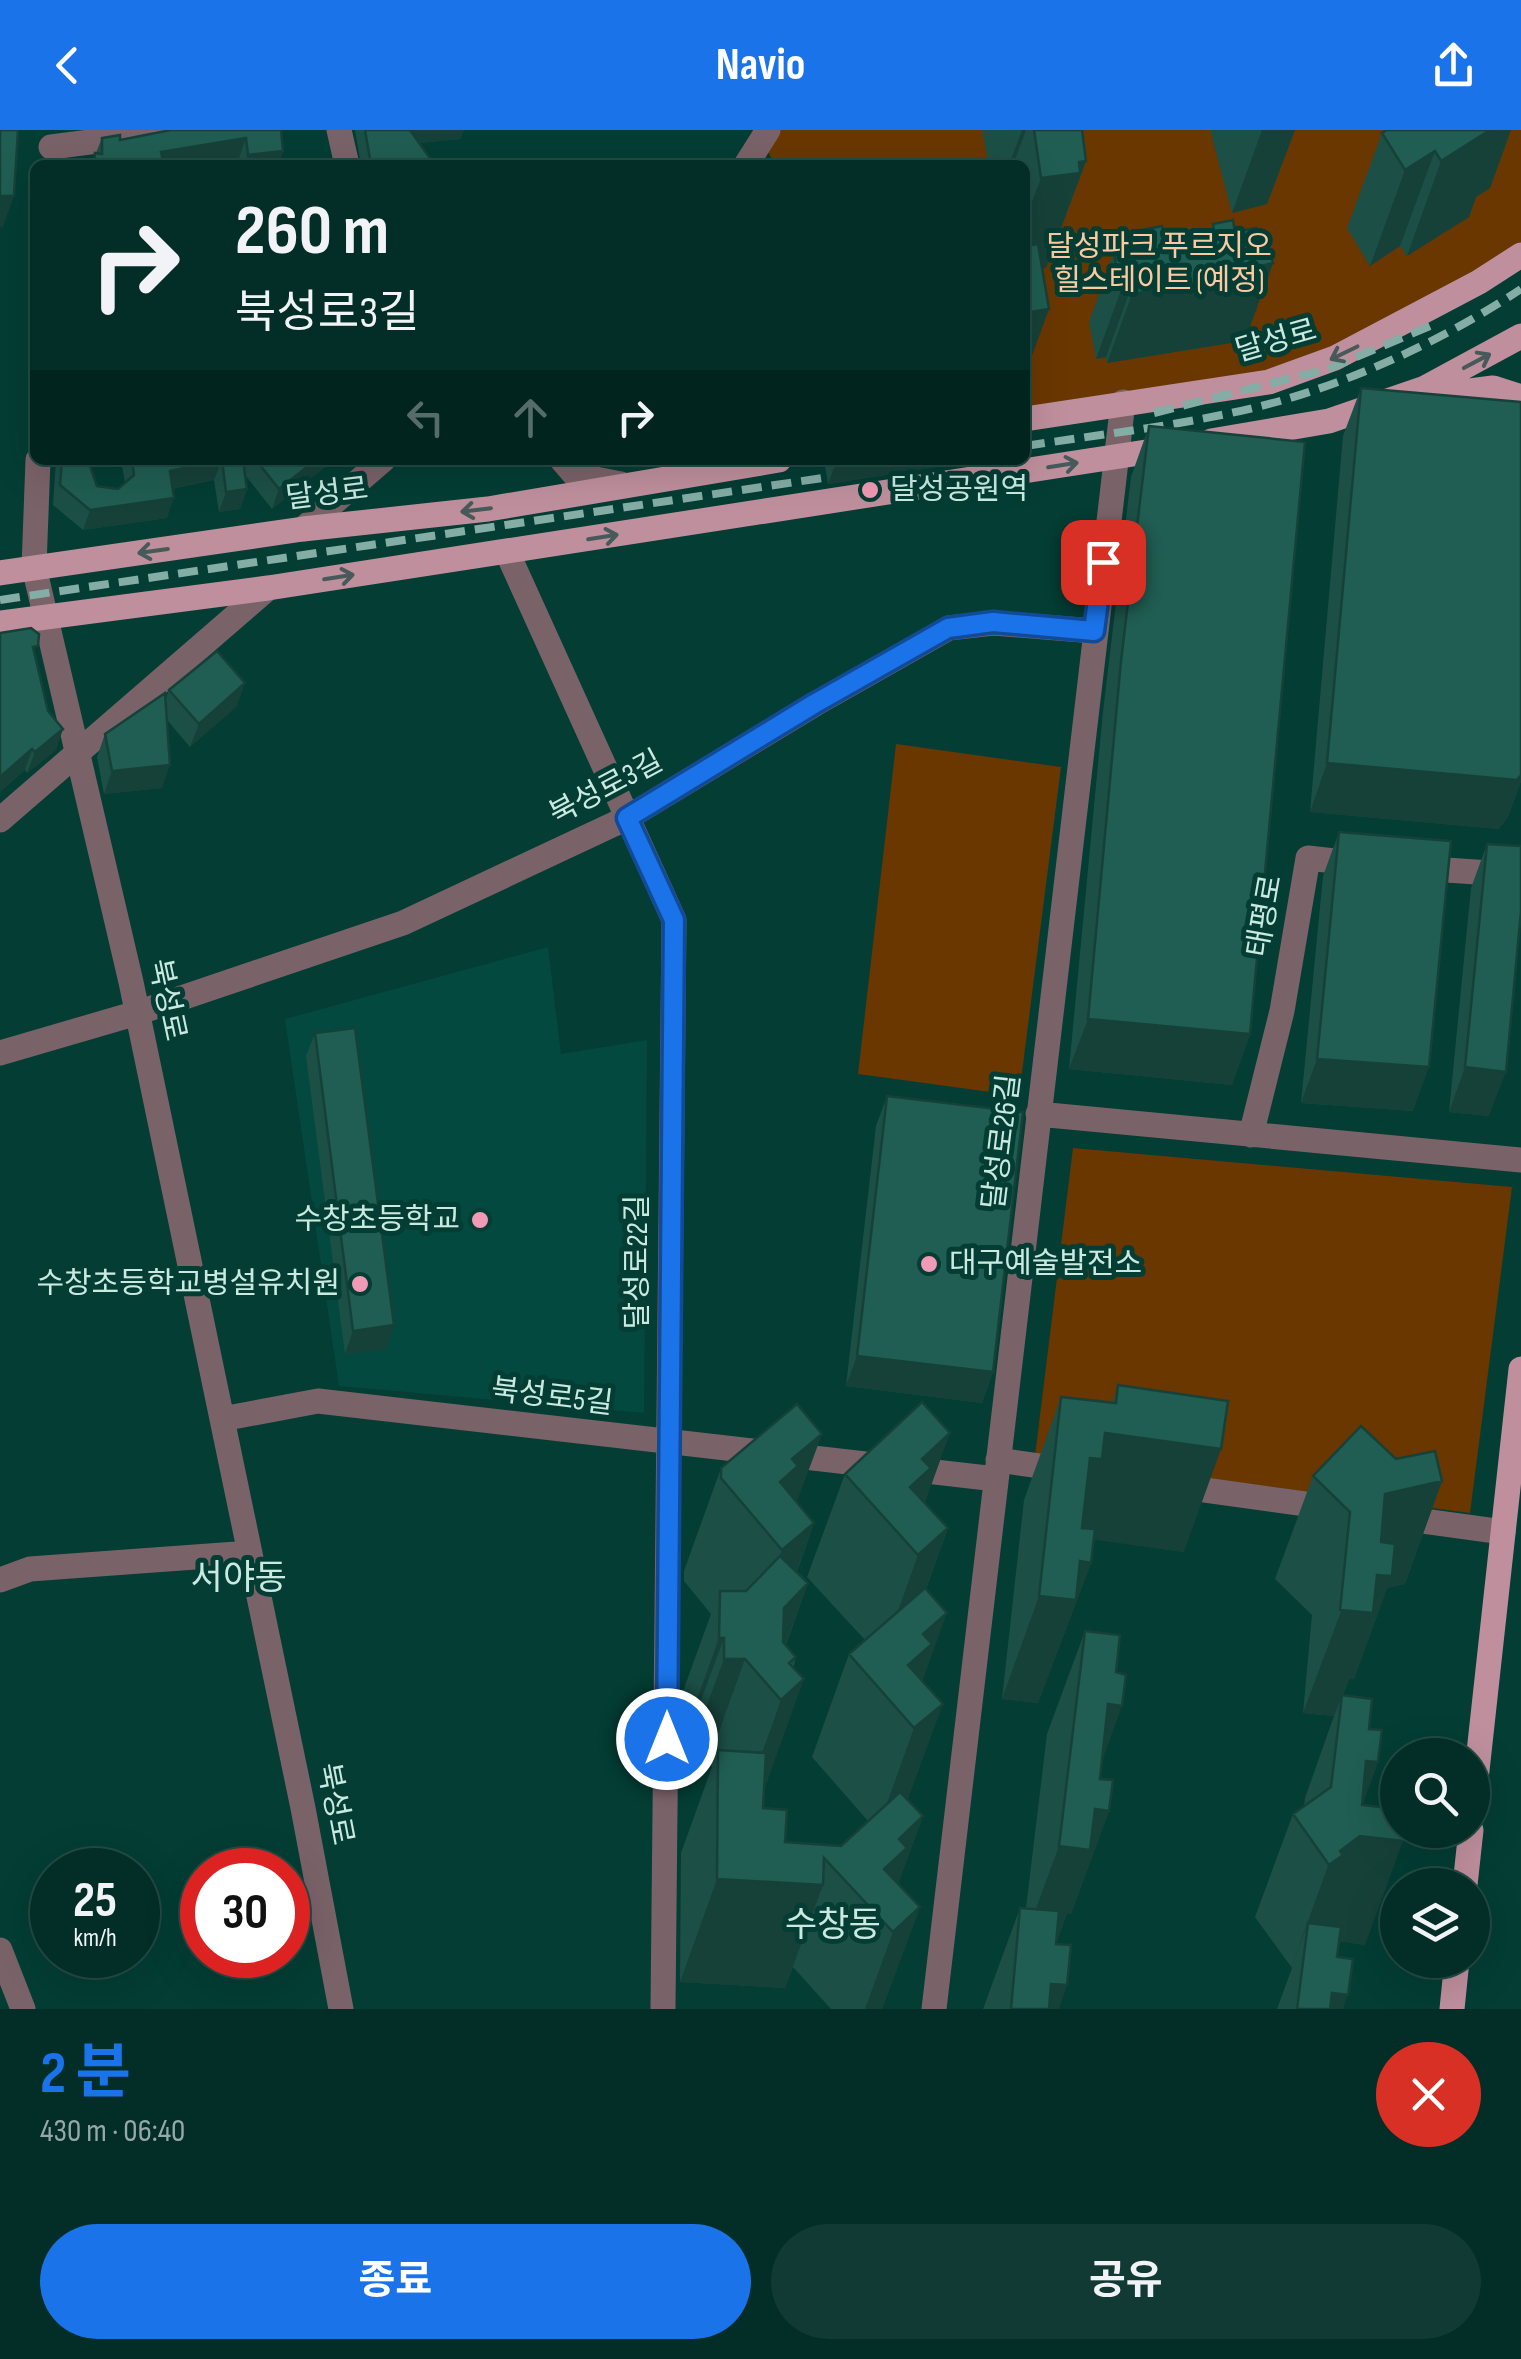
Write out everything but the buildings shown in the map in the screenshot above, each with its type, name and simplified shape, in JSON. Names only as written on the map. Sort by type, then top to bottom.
[{"type":"main road","name":"달성로","points":[[1030,418],[1269,382],[1335,358],[1479,282],[1521,255]]},
{"type":"main road","points":[[0,623],[507,552],[1328,421],[1425,388],[1521,336]]},
{"type":"main road","points":[[1383,402],[1493,388],[1521,397]]},
{"type":"main road","name":"달성로","points":[[0,573],[303,529],[488,508],[749,465]]},
{"type":"main road","points":[[1481,1738],[1521,1369]]},
{"type":"main road","points":[[1452,2009],[1455,1978]]},
{"type":"street","points":[[51,147],[182,130]]},
{"type":"street","points":[[339,130],[346,160]]},
{"type":"street","points":[[749,160],[768,130]]},
{"type":"street","name":"달성로26길","points":[[934,2009],[1124,402]]},
{"type":"street","name":"북성로","points":[[38,465],[34,568],[137,1013],[341,2009]]},
{"type":"street","points":[[303,529],[377,465]]},
{"type":"street","points":[[566,465],[574,475],[630,485]]},
{"type":"street","name":"달성로22길","points":[[507,552],[674,920],[663,2009]]},
{"type":"street","points":[[0,820],[268,588]]},
{"type":"street","name":"북성로3길","points":[[0,1053],[137,1013],[403,923],[627,818],[948,628],[993,622],[1094,631]]},
{"type":"street","name":"태평로","points":[[1252,1134],[1282,1010],[1308,858],[1521,874]]},
{"type":"street","points":[[1038,1114],[1521,1160]]},
{"type":"street","name":"북성로5길","points":[[222,1419],[318,1402],[669,1444],[1092,1474]]},
{"type":"street","points":[[1150,1482],[1503,1532]]},
{"type":"street","points":[[0,1580],[30,1568],[250,1553]]},
{"type":"street","points":[[0,1950],[23,2009]]},
{"type":"shaded area","name":"수창초등학교","points":[[548,947],[561,1054],[647,1040],[644,1413],[339,1386],[285,1019]]},
{"type":"green space","name":"달성파크 푸르지오 힐스테이트 (예정)","points":[[768,130],[1521,130],[1521,255],[1335,358],[1030,418],[1030,160],[772,160],[768,152]]},
{"type":"green space","points":[[896,744],[1061,767],[1019,1096],[858,1074]]},
{"type":"green space","points":[[1073,1148],[1512,1187],[1470,1513],[1035,1456]]},
{"type":"railway","points":[[1030,445],[1217,416],[1280,401],[1374,368],[1435,339],[1521,289]]},
{"type":"railway","points":[[1154,413],[1328,369],[1430,326]]},
{"type":"railway","points":[[0,600],[856,473]]},
{"type":"place","name":"달성공원역","points":[[870,490]]},
{"type":"place","name":"수창초등학교","points":[[480,1220]]},
{"type":"place","name":"대구예술발전소","points":[[929,1264]]},
{"type":"place","name":"수창초등학교병설유치원","points":[[360,1284]]},
{"type":"district","name":"서야동","points":[[239,1578]]},
{"type":"district","name":"수창동","points":[[833,1925]]},
{"type":"route","points":[[667,1739],[674,920],[627,818],[948,628],[993,622],[1094,631],[1103,562]]}]
